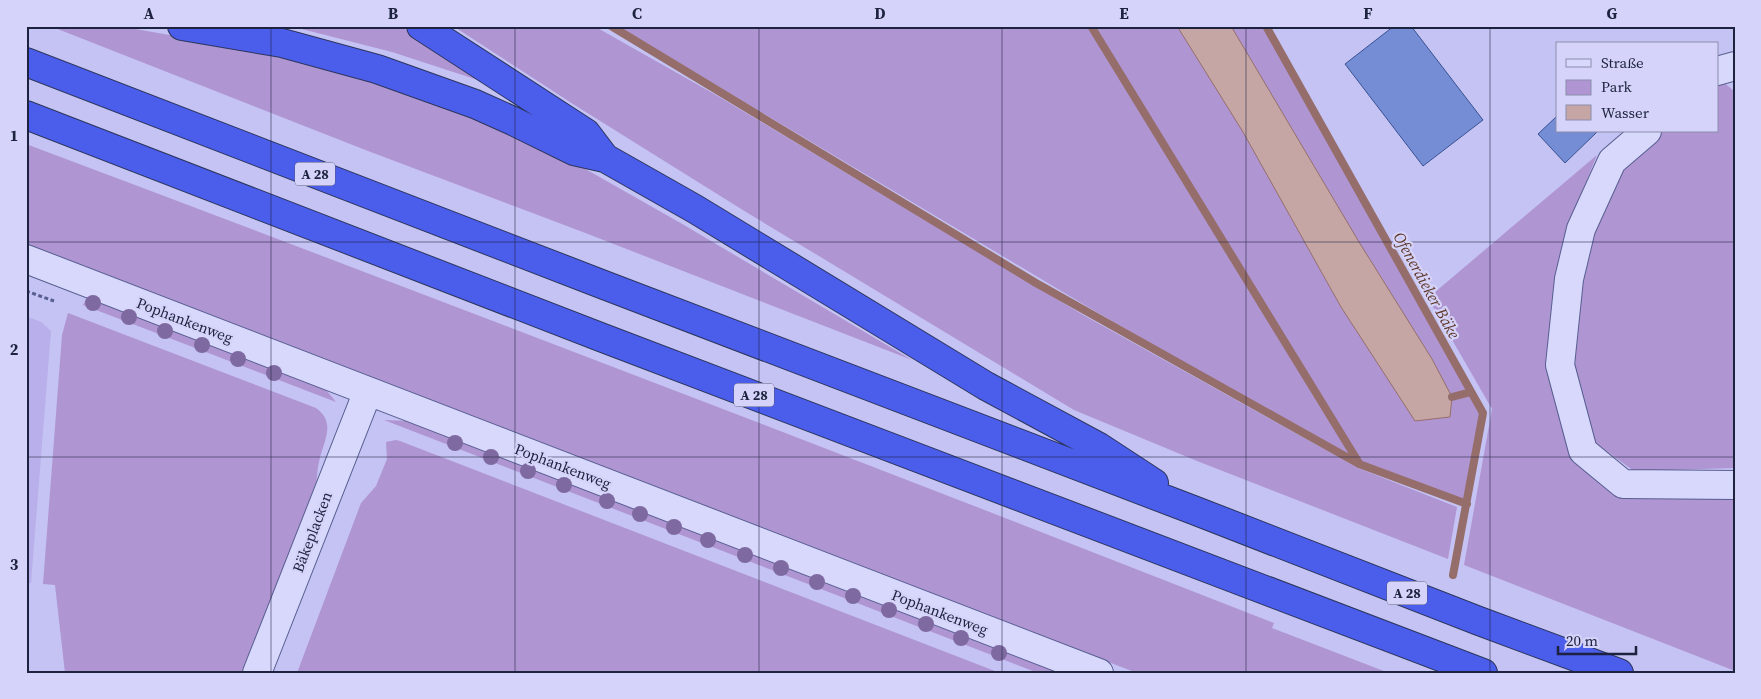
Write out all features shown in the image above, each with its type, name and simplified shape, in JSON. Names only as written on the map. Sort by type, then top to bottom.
[{"type":"highway","points":[[182,26],[282,43],[377,69],[475,104],[574,151],[605,158],[695,209],[986,386],[1099,447],[1196,511]]},
{"type":"highway","points":[[421,26],[586,133],[605,158]]},
{"type":"highway","name":"A 28","points":[[26,62],[604,286],[1619,673]]},
{"type":"highway","name":"A 28","points":[[26,115],[621,345],[1483,673]]},
{"type":"street","points":[[1718,71],[1735,66]]},
{"type":"street","points":[[1646,132],[1612,161],[1581,229],[1569,279],[1560,365],[1583,451],[1623,484],[1735,486]]},
{"type":"street","name":"Pophankenweg","points":[[26,259],[1099,673]]},
{"type":"street","name":"Bäkeplacken","points":[[257,673],[368,391]]},
{"type":"shaded area","points":[[26,316],[41,322],[51,331],[31,583],[26,584]]},
{"type":"green space","points":[[50,26],[119,26],[321,62],[449,106],[552,150],[684,225],[912,360],[368,151]]},
{"type":"green space","points":[[290,26],[400,26],[487,83],[392,52]]},
{"type":"green space","points":[[453,26],[594,26],[716,95],[1085,316],[1358,468],[1457,507],[1448,559],[1197,461],[1074,410],[746,212],[573,104]]},
{"type":"green space","points":[[617,26],[1266,26],[1483,413],[1467,504],[1359,464],[1088,307]]},
{"type":"green space","points":[[1720,79],[1735,92],[1735,468],[1634,471],[1591,440],[1572,379],[1573,308],[1589,233],[1628,153],[1653,132],[1718,132],[1718,80]]},
{"type":"green space","points":[[26,144],[963,501],[1274,623],[1272,628],[1389,673],[1137,673],[26,245]]},
{"type":"green space","points":[[1597,155],[1566,232],[1554,311],[1552,389],[1579,460],[1625,494],[1735,493],[1735,671],[1464,565],[1492,409],[1428,298]]},
{"type":"green space","points":[[88,296],[315,384],[327,391],[336,402],[83,305]]},
{"type":"green space","points":[[68,313],[316,408],[326,420],[327,433],[318,465],[316,486],[243,673],[65,673],[55,585],[43,584],[62,335]]},
{"type":"green space","points":[[384,420],[409,421],[1063,673],[1038,673]]},
{"type":"green space","points":[[396,440],[1000,673],[297,673],[361,503],[376,486],[387,459],[386,442]]},
{"type":"water","points":[[1177,26],[1231,26],[1359,242],[1432,359],[1452,397],[1450,417],[1415,421],[1341,307],[1243,132]]},
{"type":"building","points":[[1394,26],[1411,26],[1483,120],[1423,166],[1345,64]]},
{"type":"building","points":[[1556,117],[1556,132],[1597,132],[1565,163],[1538,134]]},
{"type":"waterway","points":[[611,26],[1036,283],[1359,464],[1467,504]]},
{"type":"waterway","points":[[1091,26],[1359,463]]},
{"type":"waterway","name":"Ofenerdieker Bäke","points":[[1266,26],[1483,413],[1453,575]]},
{"type":"waterway","points":[[1452,397],[1471,392]]}]
